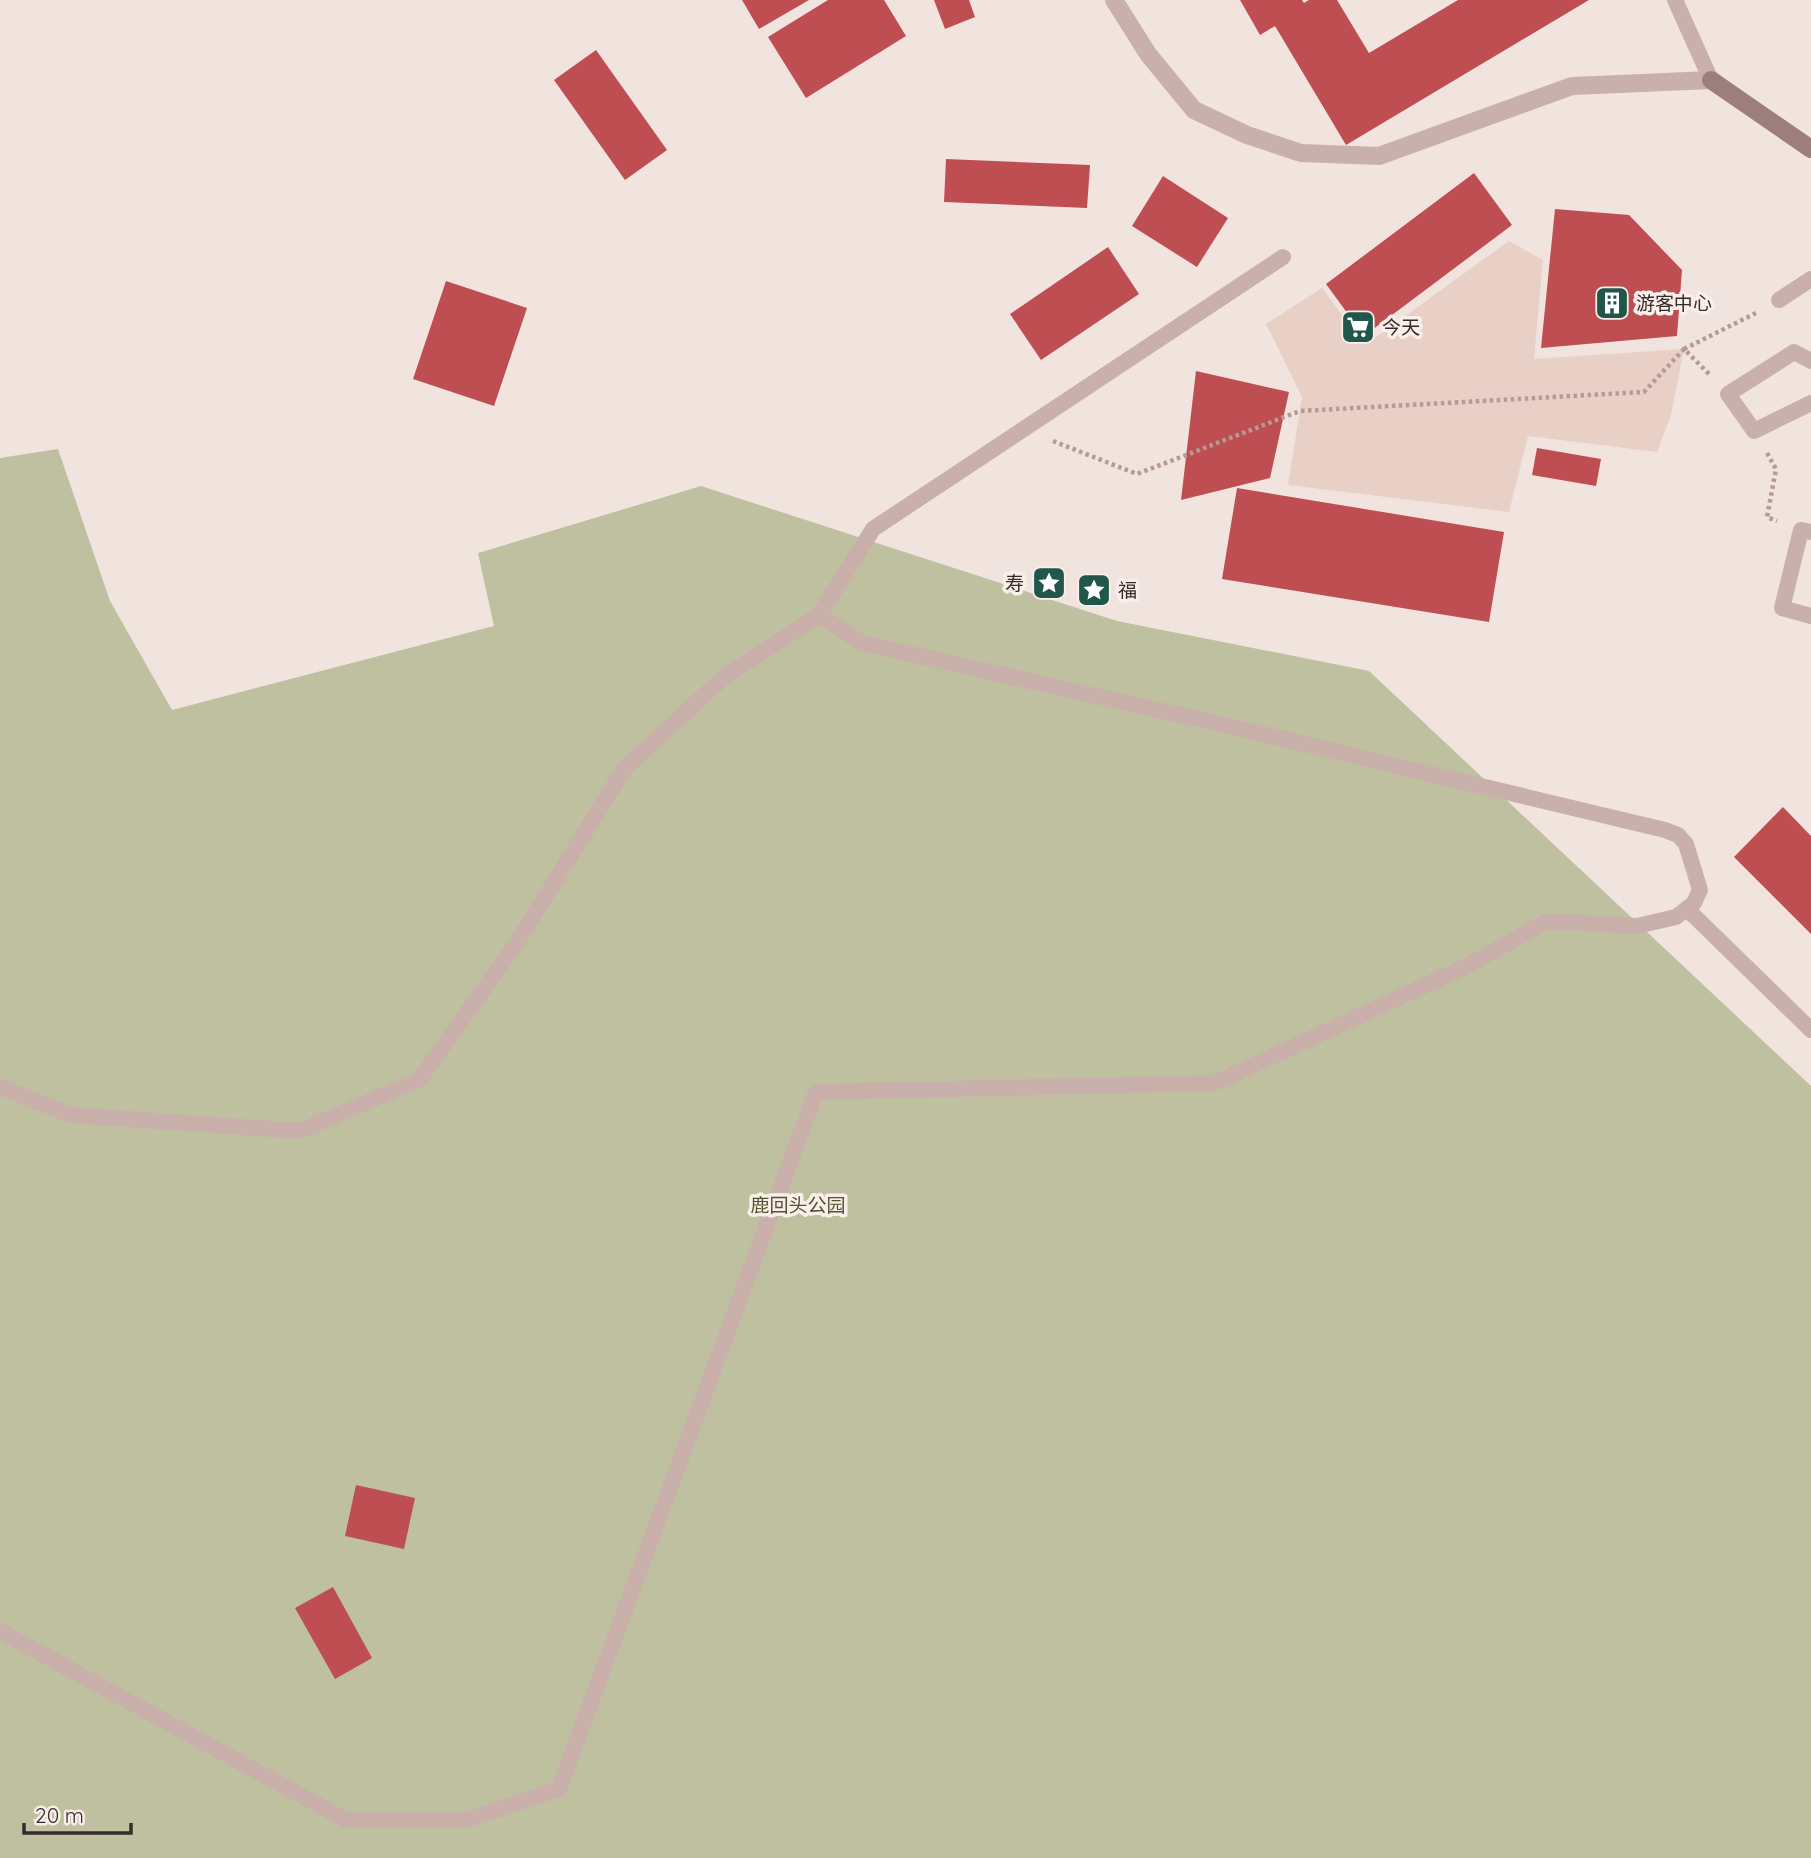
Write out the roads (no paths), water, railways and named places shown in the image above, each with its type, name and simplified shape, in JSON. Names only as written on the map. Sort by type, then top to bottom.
[{"type":"street","points":[[1114,0],[1148,54],[1194,110],[1247,135],[1301,153],[1379,156],[1572,86],[1711,80],[1811,149]]},
{"type":"lane","points":[[1675,0],[1711,80]]},
{"type":"lane","points":[[0,1087],[71,1115],[300,1131],[420,1079],[518,941],[624,769],[724,677],[818,615],[873,529],[1283,257]]},
{"type":"lane","points":[[1779,300],[1811,279]]},
{"type":"lane","points":[[1811,361],[1794,352],[1728,394],[1755,431],[1811,402]]},
{"type":"lane","points":[[1811,532],[1801,530],[1782,608],[1811,616]]},
{"type":"lane","points":[[0,1631],[346,1820],[467,1821],[559,1790],[816,1092],[1215,1083],[1467,966],[1547,921],[1637,926],[1676,917],[1688,909],[1700,890],[1691,854],[1678,835],[1665,830],[1229,726],[862,643],[818,615]]},
{"type":"lane","points":[[1688,909],[1811,1031]]},
{"type":"place","name":"游客中心","points":[[1612,303]]},
{"type":"place","name":"今天","points":[[1358,327]]},
{"type":"place","name":"寿","points":[[1049,583]]},
{"type":"place","name":"福","points":[[1094,590]]},
{"type":"park label","name":"鹿回头公园","points":[[798,1205]]}]
